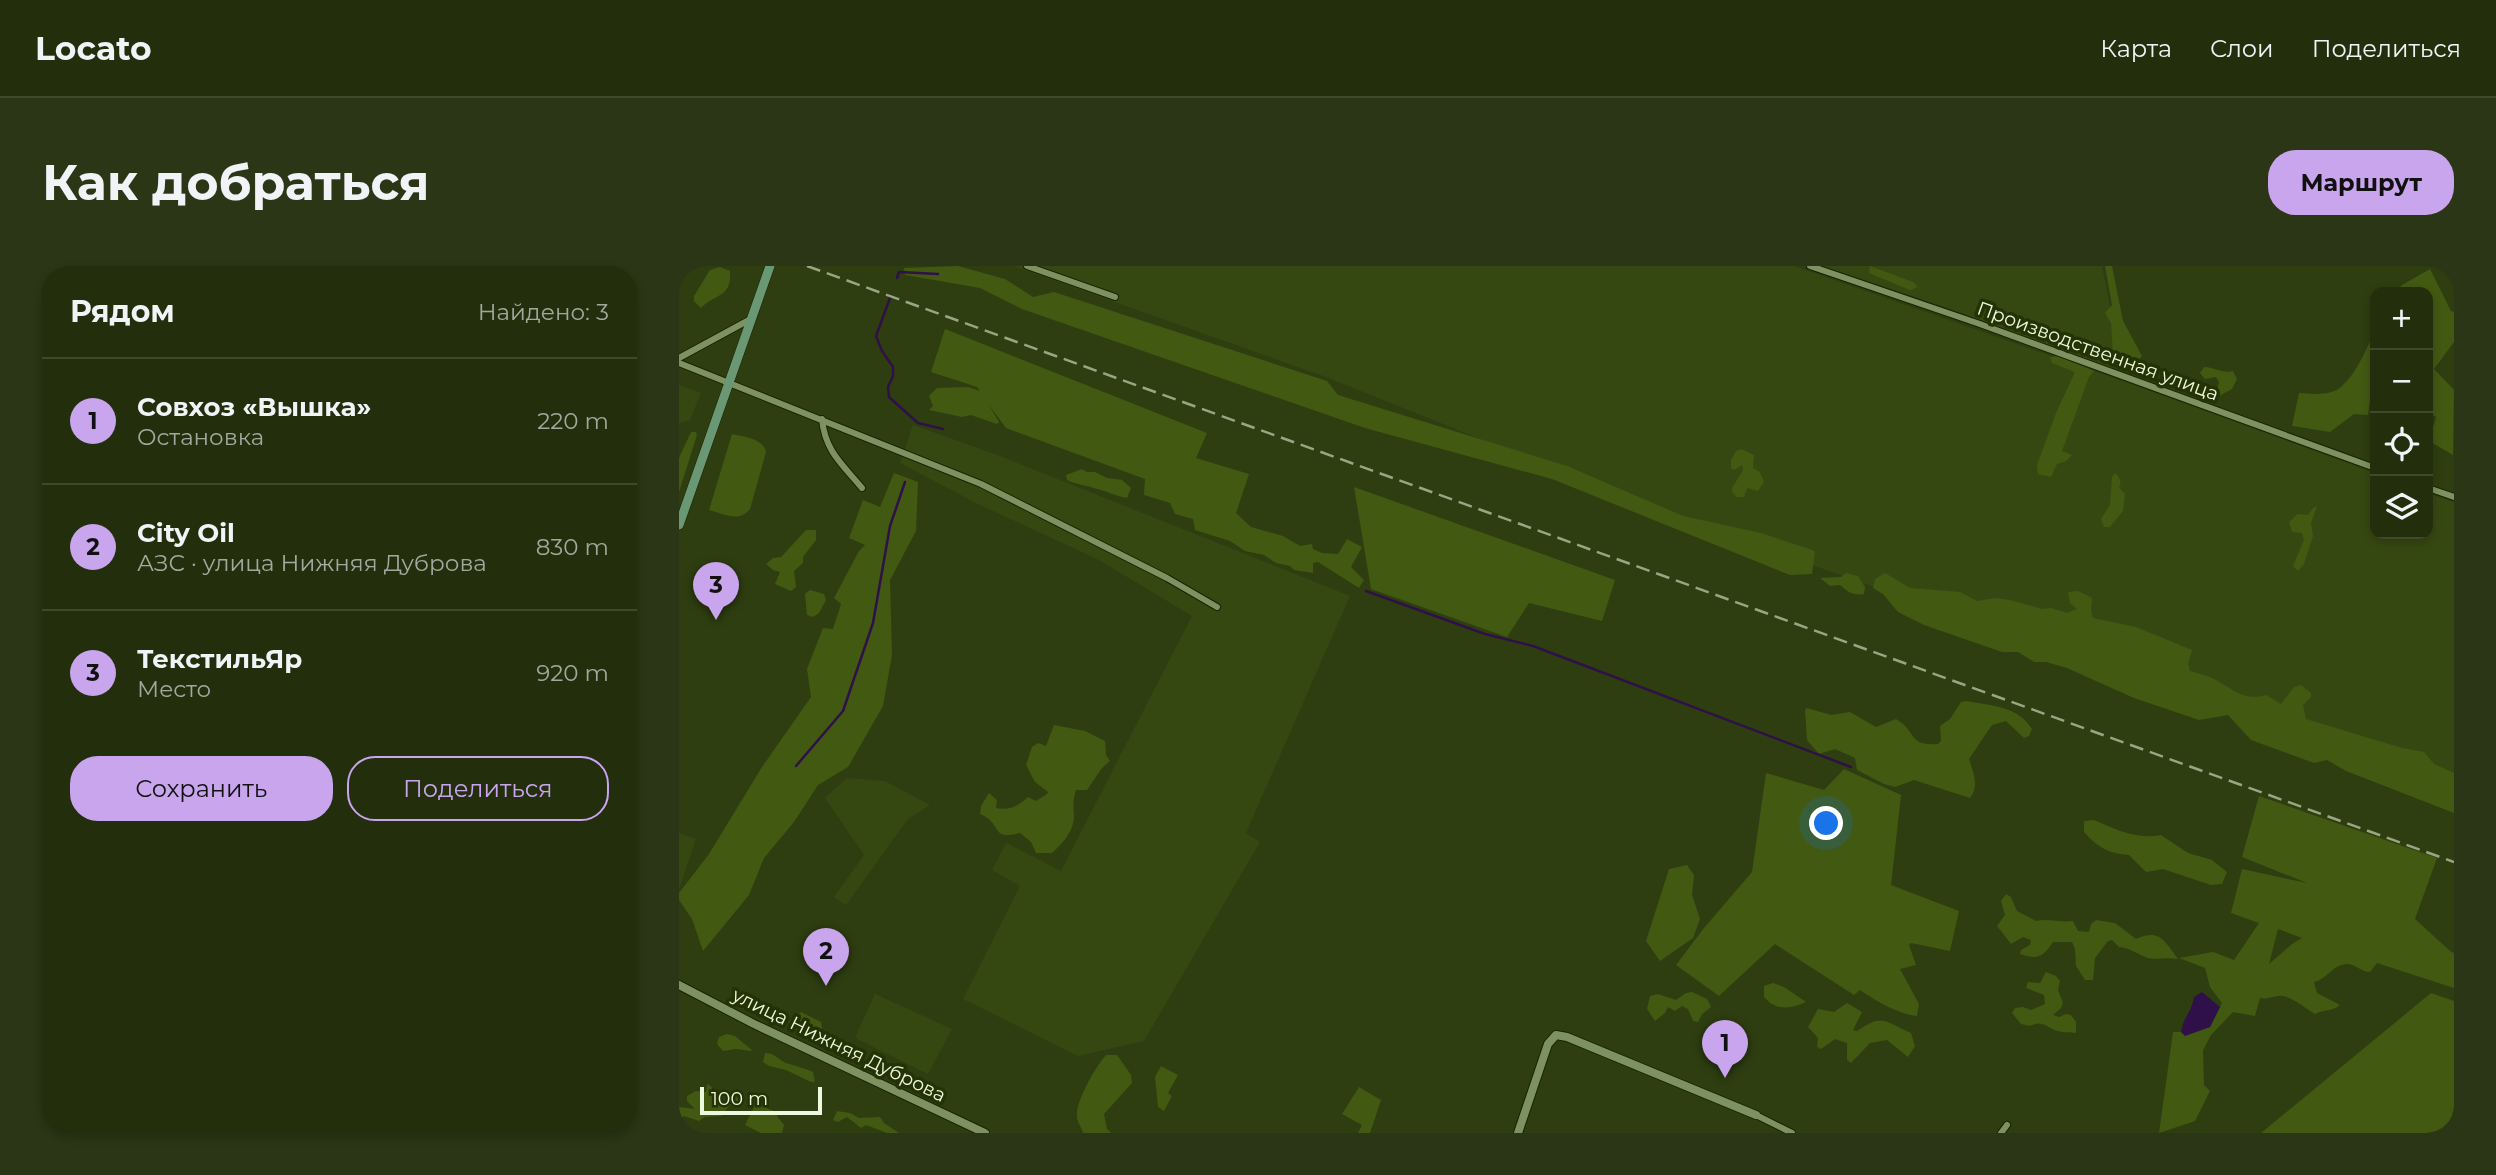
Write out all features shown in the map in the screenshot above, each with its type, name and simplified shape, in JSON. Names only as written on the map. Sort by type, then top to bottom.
[{"type":"main road","points":[[679,525],[769,268]]},
{"type":"street","points":[[1027,266],[1115,297]]},
{"type":"street","name":"Производственная улица","points":[[1809,266],[1969,320],[2370,466]]},
{"type":"street","points":[[679,360],[749,320]]},
{"type":"street","points":[[679,360],[728,383],[981,484],[1167,578],[1217,607]]},
{"type":"street","points":[[822,419],[824,437],[835,456],[862,488]]},
{"type":"street","points":[[2433,490],[2454,497]]},
{"type":"street","name":"улица Нижняя Дуброва","points":[[679,985],[754,1024],[985,1133]]},
{"type":"street","points":[[1518,1133],[1548,1044],[1556,1035],[1567,1037],[1756,1115],[1792,1133]]},
{"type":"street","points":[[2001,1133],[2007,1125]]},
{"type":"shaded area","points":[[958,266],[1005,279],[1033,297],[1054,292],[1327,381],[1338,395],[1567,466],[1683,516],[1761,533],[1815,551],[1812,574],[1790,575],[1552,479],[1365,428],[1022,309],[980,288],[905,275],[904,268]]},
{"type":"shaded area","points":[[1013,266],[1794,266],[2370,471],[2370,539],[2433,539],[2433,495],[2454,502],[2454,792],[1665,513],[1326,377]]},
{"type":"shaded area","points":[[1823,266],[2102,266],[2120,358],[2111,369],[1951,309]]},
{"type":"shaded area","points":[[1870,266],[1913,282],[1918,287],[1910,290],[1869,273]]},
{"type":"shaded area","points":[[2105,266],[2112,266],[2123,321],[2142,356],[2131,368],[2095,356],[2098,353],[2113,354],[2111,323],[2105,313],[2112,305]]},
{"type":"shaded area","points":[[720,267],[730,271],[726,291],[701,308],[694,301],[694,296],[710,270]]},
{"type":"shaded area","points":[[2430,269],[2451,311],[2454,312],[2454,342],[2434,369],[2454,390],[2453,455],[2433,443],[2436,417],[2433,415],[2433,287],[2400,287]]},
{"type":"shaded area","points":[[945,329],[1207,433],[1196,458],[1249,474],[1236,513],[1251,527],[1283,536],[1300,546],[1312,544],[1313,549],[1322,553],[1338,554],[1347,539],[1362,547],[1351,567],[1364,580],[1359,588],[1318,562],[1313,563],[1313,573],[1294,570],[1264,555],[1245,551],[1230,541],[1195,530],[1193,519],[1175,514],[1170,503],[1144,495],[1145,479],[1006,428],[989,405],[999,422],[997,424],[971,415],[962,417],[929,410],[933,406],[929,396],[937,388],[968,387],[980,391],[977,387],[931,372]]},
{"type":"shaded area","points":[[2370,341],[2368,415],[2354,414],[2330,432],[2292,426],[2299,393],[2315,394],[2337,390],[2357,368]]},
{"type":"shaded area","points":[[2058,356],[2094,371],[2089,377],[2062,451],[2072,455],[2057,464],[2051,477],[2038,474],[2037,465],[2075,372],[2052,363],[2050,357]]},
{"type":"shaded area","points":[[2204,367],[2233,371],[2237,379],[2232,389],[2219,396],[2219,382],[2216,377],[2205,379],[2200,373]]},
{"type":"shaded area","points":[[679,385],[701,393],[690,420],[679,423]]},
{"type":"shaded area","points":[[913,425],[1000,456],[1350,596],[1246,833],[1260,842],[1144,1041],[1078,1056],[963,999],[1020,886],[992,870],[1006,843],[1061,871],[1192,616],[1099,560],[978,504],[900,463]]},
{"type":"shaded area","points":[[691,432],[696,432],[697,435],[679,492],[679,458]]},
{"type":"shaded area","points":[[732,434],[757,441],[766,452],[750,509],[736,517],[709,510]]},
{"type":"shaded area","points":[[1741,449],[1754,455],[1753,468],[1760,472],[1764,482],[1758,491],[1747,488],[1744,497],[1737,497],[1732,488],[1743,470],[1742,465],[1734,470],[1731,468],[1731,460],[1736,451]]},
{"type":"shaded area","points":[[1082,469],[1122,480],[1131,488],[1127,498],[1067,480],[1066,475]]},
{"type":"shaded area","points":[[894,473],[918,482],[916,531],[890,580],[892,655],[883,706],[848,767],[818,785],[794,822],[764,858],[749,895],[703,951],[692,919],[679,900],[679,893],[709,854],[762,767],[811,697],[807,669],[823,628],[833,629],[841,604],[834,598],[859,551],[865,545],[849,538],[863,500],[880,507]]},
{"type":"shaded area","points":[[2115,473],[2120,480],[2119,488],[2125,494],[2123,511],[2110,527],[2104,527],[2101,519],[2110,505],[2112,477]]},
{"type":"shaded area","points":[[1354,487],[1615,580],[1602,621],[1529,603],[1507,637],[1371,589]]},
{"type":"shaded area","points":[[2317,506],[2311,523],[2313,536],[2304,564],[2298,571],[2293,566],[2304,540],[2302,533],[2292,532],[2289,522],[2298,514],[2308,515]]},
{"type":"shaded area","points":[[806,530],[816,530],[816,540],[803,557],[803,563],[794,571],[796,587],[791,591],[775,584],[780,572],[766,564],[773,558],[781,557]]},
{"type":"shaded area","points":[[1846,573],[1858,576],[1865,587],[1864,594],[1851,593],[1840,585],[1830,586],[1820,578],[1841,577]]},
{"type":"shaded area","points":[[1885,573],[1910,588],[1960,592],[1977,601],[1995,598],[2010,600],[2067,613],[2077,609],[2070,603],[2068,592],[2078,591],[2092,598],[2093,618],[2136,627],[2192,650],[2188,664],[2190,671],[2212,678],[2238,693],[2250,697],[2266,695],[2281,704],[2294,687],[2301,685],[2311,693],[2311,697],[2303,705],[2306,719],[2424,752],[2434,764],[2454,773],[2454,813],[2346,771],[2327,760],[2314,763],[2251,740],[2228,715],[2199,720],[2134,698],[2067,668],[2046,662],[2034,662],[2018,652],[2002,652],[1924,625],[1898,612],[1883,594],[1873,588],[1875,579]]},
{"type":"shaded area","points":[[810,590],[824,594],[826,600],[819,613],[813,617],[807,615],[805,594]]},
{"type":"shaded area","points":[[1961,702],[2012,711],[2032,729],[2029,736],[2024,738],[2006,721],[1992,725],[1969,759],[1975,784],[1970,798],[1914,780],[1895,787],[1884,784],[1857,770],[1855,758],[1835,749],[1819,754],[1807,740],[1807,708],[1831,715],[1850,712],[1876,727],[1896,719],[1921,743],[1938,744],[1941,741],[1940,726],[1950,719]]},
{"type":"shaded area","points":[[1054,725],[1085,731],[1105,741],[1106,755],[1110,761],[1087,790],[1076,790],[1073,824],[1063,842],[1052,853],[1036,853],[1031,842],[1020,833],[1000,833],[992,822],[980,814],[981,806],[989,793],[997,800],[996,808],[1001,809],[1013,807],[1028,797],[1036,801],[1047,794],[1048,792],[1035,782],[1026,765],[1032,747],[1038,743],[1046,746]]},
{"type":"shaded area","points":[[1844,769],[1901,795],[1891,885],[1959,911],[1950,951],[1911,943],[1909,945],[1916,965],[1900,969],[1919,1004],[1917,1016],[1895,1010],[1860,990],[1854,995],[1775,944],[1719,996],[1676,965],[1752,872],[1766,773],[1824,790]]},
{"type":"shaded area","points":[[847,778],[885,781],[930,805],[908,819],[846,905],[834,897],[864,855],[825,798]]},
{"type":"shaded area","points":[[2259,796],[2437,858],[2415,919],[2454,953],[2454,988],[2377,963],[2370,972],[2343,964],[2314,982],[2317,993],[2340,1005],[2334,1009],[2315,1014],[2287,997],[2260,998],[2255,1016],[2233,1012],[2211,1035],[2203,1050],[2204,1085],[2210,1091],[2195,1121],[2159,1133],[2173,1032],[2185,1035],[2210,1027],[2222,1003],[2210,987],[2205,968],[2179,958],[2213,952],[2234,960],[2259,923],[2231,913],[2242,869],[2307,883],[2242,857]],"holes":[[[2278,929],[2302,938],[2292,944],[2269,964]]]},
{"type":"shaded area","points":[[2094,820],[2135,835],[2161,835],[2188,853],[2212,860],[2227,872],[2222,884],[2211,885],[2163,869],[2146,872],[2129,855],[2115,853],[2099,846],[2084,832],[2084,821]]},
{"type":"shaded area","points":[[679,833],[696,839],[679,889]]},
{"type":"shaded area","points":[[1687,865],[1694,875],[1692,895],[1700,919],[1693,938],[1660,961],[1646,941],[1669,869]]},
{"type":"shaded area","points":[[2006,894],[2011,897],[2017,911],[2036,921],[2073,921],[2078,931],[2089,932],[2091,924],[2096,920],[2115,923],[2136,939],[2150,935],[2161,938],[2178,959],[2148,958],[2119,947],[2112,940],[2108,941],[2095,958],[2093,980],[2085,980],[2076,966],[2072,942],[2053,942],[2043,954],[2036,957],[2020,954],[2021,950],[2030,945],[2031,940],[2023,937],[2011,944],[1997,926],[2005,915],[2001,901]]},
{"type":"shaded area","points":[[2046,972],[2060,981],[2058,990],[2063,1003],[2053,1015],[2071,1015],[2076,1022],[2076,1033],[2060,1032],[2042,1024],[2021,1024],[2012,1013],[2015,1008],[2031,1010],[2045,1004],[2044,995],[2026,988],[2028,982],[2040,983]]},
{"type":"shaded area","points":[[1773,983],[1806,1002],[1789,1007],[1773,1005],[1764,997],[1764,986]]},
{"type":"shaded area","points":[[1692,992],[1707,999],[1711,1007],[1702,1014],[1698,1022],[1693,1021],[1688,1009],[1682,1006],[1675,1011],[1668,1007],[1655,1021],[1647,1009],[1650,996],[1658,994],[1676,1000]]},
{"type":"shaded area","points":[[2202,992],[2220,1007],[2210,1027],[2185,1036],[2181,1032],[2194,997]]},
{"type":"shaded area","points":[[2431,993],[2454,1001],[2454,1133],[2261,1133]]},
{"type":"shaded area","points":[[875,994],[952,1029],[928,1074],[857,1039],[856,1035]]},
{"type":"shaded area","points":[[1847,1003],[1862,1012],[1853,1030],[1857,1031],[1873,1022],[1884,1021],[1911,1033],[1915,1046],[1908,1057],[1887,1040],[1870,1043],[1851,1063],[1847,1060],[1847,1043],[1835,1039],[1821,1049],[1817,1047],[1818,1038],[1808,1027],[1818,1009],[1834,1012]]},
{"type":"shaded area","points":[[801,1012],[821,1022],[822,1028],[813,1037],[790,1027],[789,1022]]},
{"type":"shaded area","points":[[727,1034],[735,1036],[753,1051],[723,1051],[717,1044],[719,1037]]},
{"type":"shaded area","points":[[765,1053],[813,1072],[815,1082],[769,1066],[763,1062]]},
{"type":"shaded area","points":[[1106,1055],[1117,1055],[1131,1075],[1132,1083],[1104,1114],[1107,1129],[1111,1133],[1083,1133],[1077,1119],[1079,1103],[1092,1075]]},
{"type":"shaded area","points":[[1161,1066],[1178,1075],[1168,1093],[1172,1096],[1164,1111],[1158,1107],[1155,1077]]},
{"type":"shaded area","points":[[707,1084],[714,1088],[715,1096],[724,1102],[732,1102],[736,1097],[743,1101],[730,1105],[721,1116],[705,1117],[699,1121],[684,1116],[679,1120],[679,1107],[695,1109],[687,1101],[687,1096],[696,1091],[706,1092]]},
{"type":"shaded area","points":[[1359,1087],[1381,1100],[1370,1133],[1358,1133],[1362,1125],[1342,1114]]},
{"type":"shaded area","points":[[756,1103],[778,1113],[777,1116],[784,1125],[782,1133],[761,1133],[745,1125]]},
{"type":"shaded area","points":[[837,1111],[859,1118],[880,1117],[899,1133],[887,1133],[866,1125],[861,1128],[847,1117],[838,1122],[833,1120]]},
{"type":"waterway","points":[[897,278],[899,272],[938,274]]},
{"type":"waterway","points":[[890,298],[876,336],[893,367],[893,376],[888,387],[889,397],[918,423],[943,429]]},
{"type":"waterway","points":[[796,766],[843,711],[873,623],[890,526],[905,482]]},
{"type":"waterway","points":[[1366,591],[1485,634],[1533,646],[1851,767]]},
{"type":"railway","points":[[807,266],[2454,862]]},
{"type":"place","name":"ТекстильЯр","points":[[716,620]]},
{"type":"place","name":"City Oil","points":[[826,986]]},
{"type":"place","name":"Совхоз «Вышка»","points":[[1725,1078]]}]
